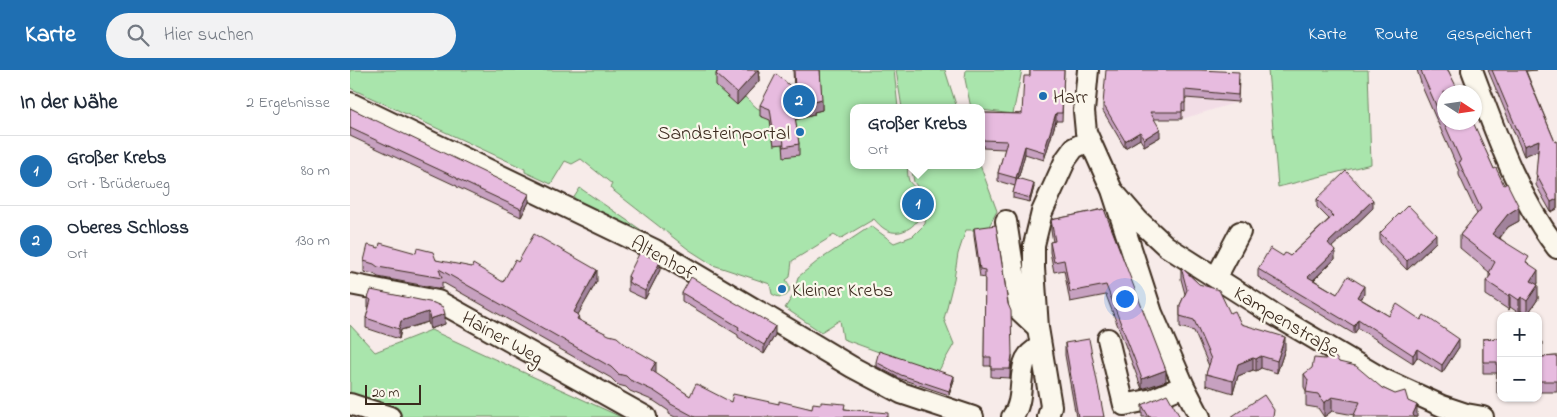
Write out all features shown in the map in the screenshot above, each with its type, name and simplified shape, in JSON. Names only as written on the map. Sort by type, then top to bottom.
[{"type":"street","points":[[1088,70],[1084,111],[1086,132],[1112,190],[1152,313],[1184,386],[1200,417]]},
{"type":"street","points":[[1472,70],[1521,191],[1557,248]]},
{"type":"street","name":"Altenhof","points":[[350,103],[655,250],[852,367],[901,393],[974,417]]},
{"type":"street","points":[[1048,417],[1051,406],[1040,337],[1034,245],[1042,212],[1066,159],[1074,148],[1090,142]]},
{"type":"street","name":"Kampenstraße","points":[[1112,190],[1138,220],[1166,246],[1271,313],[1383,379],[1442,406],[1466,414],[1483,417]]},
{"type":"street","points":[[1006,221],[1020,311],[1040,337]]},
{"type":"street","points":[[1216,278],[1240,232]]},
{"type":"street","name":"Hainer Weg","points":[[350,284],[438,300],[646,417]]},
{"type":"street","points":[[1012,417],[1016,412],[1019,402],[1026,360],[1040,337]]},
{"type":"street","points":[[1108,339],[1124,405],[1153,399],[1184,386]]},
{"type":"street","points":[[350,404],[390,417]]},
{"type":"shaded area","points":[[1186,76],[1239,79],[1238,102],[1182,119],[1165,119],[1165,111],[1185,98]]},
{"type":"green space","points":[[350,70],[715,70],[723,77],[737,105],[745,97],[763,111],[760,116],[776,118],[771,124],[774,145],[783,144],[785,157],[795,120],[814,115],[820,70],[894,70],[898,104],[850,104],[850,169],[907,169],[909,181],[922,198],[922,211],[920,217],[912,226],[900,232],[888,231],[874,219],[840,239],[834,235],[792,261],[790,277],[786,280],[789,284],[789,292],[781,297],[772,294],[770,284],[713,265],[688,249],[610,188],[612,184],[581,159],[572,164],[565,161],[551,184],[525,172],[525,169],[350,88]]},
{"type":"green space","points":[[896,70],[945,70],[956,104],[901,104]]},
{"type":"green space","points":[[966,70],[1022,70],[1013,114],[985,110],[985,104],[970,104],[965,79]]},
{"type":"green space","points":[[1268,70],[1368,70],[1371,164],[1278,187]]},
{"type":"green space","points":[[912,169],[981,169],[997,211],[987,230],[966,230],[958,254],[944,319],[954,344],[938,372],[843,339],[840,320],[821,332],[785,308],[794,294],[798,277],[818,261],[871,226],[894,243],[913,236],[925,224],[927,206],[914,182]]},
{"type":"green space","points":[[580,188],[647,234],[573,199]]},
{"type":"green space","points":[[350,325],[375,352],[431,330],[621,417],[350,417]]},
{"type":"building","points":[[719,70],[758,70],[737,93],[716,74]]},
{"type":"building","points":[[794,70],[820,70],[822,99],[814,101],[814,105],[794,109],[799,144],[784,147],[783,133],[774,135],[770,109],[760,105],[776,74],[795,90]]},
{"type":"building","points":[[1030,70],[1064,70],[1062,113],[1056,113],[1044,152],[1025,146],[1016,178],[998,173],[1007,141],[985,140],[985,113],[1022,114],[1024,76],[1030,76]]},
{"type":"building","points":[[1106,70],[1239,72],[1238,95],[1185,90],[1185,103],[1182,103],[1182,112],[1150,112],[1160,129],[1144,139],[1140,132],[1125,141],[1103,104]]},
{"type":"building","points":[[1421,70],[1448,70],[1456,85],[1437,85],[1437,107]]},
{"type":"building","points":[[1492,70],[1525,70],[1555,142],[1557,141],[1557,199],[1551,202],[1536,174],[1539,140],[1524,146]]},
{"type":"building","points":[[350,108],[529,194],[521,209],[350,128]]},
{"type":"building","points":[[1447,130],[1477,130],[1494,169],[1496,168],[1504,185],[1507,183],[1519,207],[1508,214],[1492,234],[1529,257],[1526,262],[1538,270],[1531,281],[1538,285],[1527,301],[1521,297],[1519,300],[1510,294],[1509,296],[1486,281],[1491,275],[1489,273],[1495,262],[1460,235],[1481,209],[1459,162],[1461,161]]},
{"type":"building","points":[[1346,171],[1373,200],[1328,243],[1335,251],[1308,277],[1337,294],[1348,276],[1364,286],[1357,297],[1389,316],[1397,304],[1421,320],[1424,315],[1459,339],[1442,365],[1417,349],[1413,355],[1358,319],[1354,326],[1258,269],[1270,248],[1283,256],[1285,253],[1290,256],[1333,216],[1317,199]]},
{"type":"building","points":[[1017,178],[1034,183],[1030,198],[1013,193]]},
{"type":"building","points":[[1408,205],[1436,234],[1407,261],[1380,233]]},
{"type":"building","points":[[1104,209],[1166,370],[1142,379],[1106,285],[1070,292],[1064,260],[1054,262],[1050,242],[1055,241],[1051,220]]},
{"type":"building","points":[[996,225],[1008,304],[1011,311],[1012,355],[1010,369],[991,369],[991,357],[984,357],[985,270],[980,269],[974,228]]},
{"type":"building","points":[[534,234],[597,270],[574,312],[579,315],[577,319],[617,337],[625,344],[656,362],[651,370],[690,396],[696,384],[731,402],[733,394],[779,404],[779,401],[812,409],[813,403],[845,404],[844,409],[888,413],[888,417],[695,417],[669,403],[669,401],[654,391],[630,380],[626,376],[618,374],[611,367],[439,269],[442,278],[378,267],[364,261],[368,245],[379,248],[380,243],[416,253],[417,248],[433,252],[436,260],[472,267],[473,264],[503,282],[515,260],[518,262]]},
{"type":"building","points":[[640,252],[660,262],[645,291],[628,282],[630,278],[628,276]]},
{"type":"building","points":[[1181,267],[1199,284],[1219,290],[1230,313],[1235,311],[1241,324],[1285,337],[1277,361],[1261,356],[1238,364],[1233,381],[1206,374],[1211,359],[1194,320],[1180,316],[1180,305],[1187,290]]},
{"type":"building","points":[[691,277],[775,326],[764,345],[738,329],[739,327],[682,293]]},
{"type":"building","points":[[371,290],[434,303],[443,307],[445,314],[430,319],[428,312],[401,321],[399,329],[366,318],[371,300],[368,298]]},
{"type":"building","points":[[1497,338],[1497,362],[1483,362],[1483,339]]},
{"type":"building","points":[[1089,339],[1104,417],[1078,417],[1065,343]]},
{"type":"building","points":[[879,351],[954,376],[949,391],[901,375],[876,362]]},
{"type":"building","points":[[1333,354],[1339,362],[1356,366],[1382,388],[1395,394],[1405,391],[1408,401],[1417,405],[1413,414],[1414,417],[1353,417],[1360,402],[1332,397],[1324,403],[1318,394],[1306,392],[1308,380],[1304,374],[1312,368],[1314,358],[1325,359]]},
{"type":"building","points":[[1557,356],[1557,381],[1542,381],[1542,357]]},
{"type":"building","points":[[1167,394],[1180,417],[1149,417],[1142,405]]},
{"type":"building","points":[[1264,395],[1274,410],[1273,417],[1231,417]]},
{"type":"place","name":"Harr","points":[[1043,96]]},
{"type":"place","name":"Oberes Schloss","points":[[799,101]]},
{"type":"place","name":"Sandsteinportal","points":[[800,132]]},
{"type":"place","name":"Großer Krebs","points":[[918,204]]},
{"type":"place","name":"Kleiner Krebs","points":[[782,289]]}]
